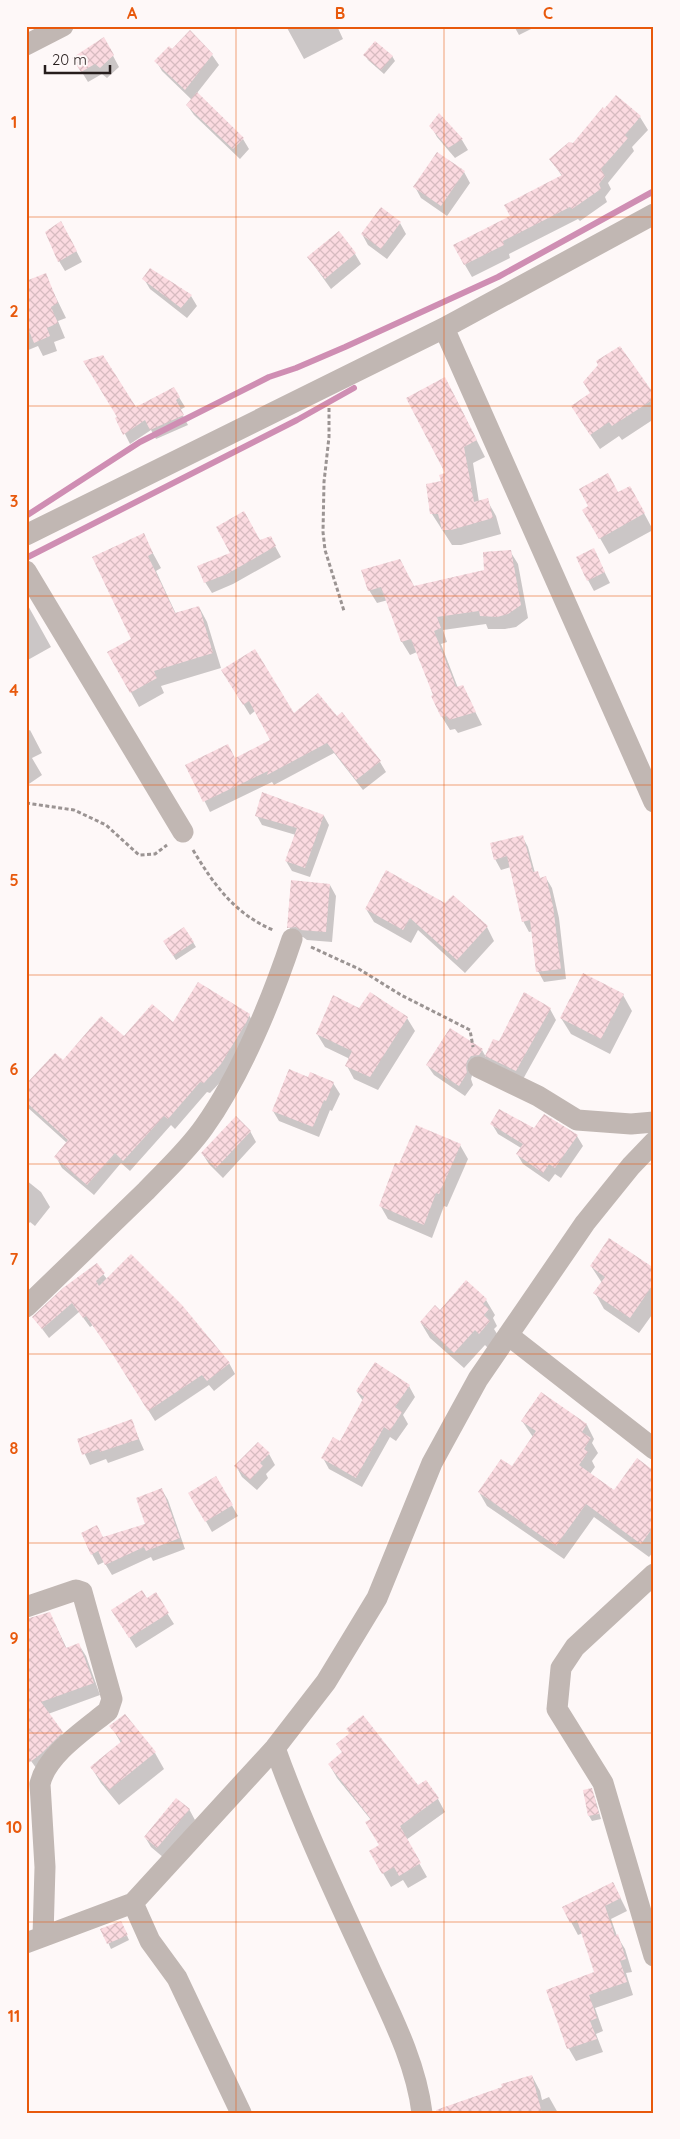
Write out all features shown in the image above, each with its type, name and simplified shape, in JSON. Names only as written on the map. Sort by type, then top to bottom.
[{"type":"street","points":[[26,45],[63,26]]},
{"type":"street","points":[[26,535],[444,328],[654,214]]},
{"type":"street","points":[[444,328],[654,802]]},
{"type":"street","points":[[26,571],[183,832]]},
{"type":"street","points":[[26,1307],[157,1179],[204,1128],[226,1092],[246,1050],[282,969],[292,938]]},
{"type":"street","points":[[478,1067],[538,1096],[578,1120],[631,1124],[654,1122]]},
{"type":"street","points":[[26,1607],[76,1590],[82,1592],[112,1699],[108,1711],[50,1762],[42,1774],[40,1784],[45,1867],[34,1940],[133,1903],[275,1748],[326,1682],[377,1598],[432,1463],[478,1379],[585,1223],[631,1166],[654,1142]]},
{"type":"street","points":[[508,1335],[616,1422],[654,1449]]},
{"type":"street","points":[[654,1574],[575,1647],[561,1668],[557,1709],[603,1783],[654,1956]]},
{"type":"street","points":[[275,1748],[295,1802],[394,2024],[420,2093],[422,2113]]},
{"type":"street","points":[[133,1903],[150,1941],[177,1978],[241,2113]]},
{"type":"path","points":[[325,387],[330,412],[324,482],[323,532],[330,569],[344,611]]},
{"type":"path","points":[[26,803],[74,810],[106,825],[139,855],[155,854],[183,832],[210,879],[226,899],[241,912],[266,927],[359,969],[401,995],[470,1030],[478,1067]]},
{"type":"building","points":[[190,30],[213,54],[185,90],[154,61],[169,46],[172,49]]},
{"type":"building","points":[[104,37],[114,55],[100,68],[95,64],[81,72],[72,58]]},
{"type":"building","points":[[375,41],[393,56],[381,70],[363,55]]},
{"type":"building","points":[[197,92],[244,138],[233,149],[186,105]]},
{"type":"building","points":[[616,95],[641,116],[625,135],[628,138],[601,169],[605,176],[599,184],[601,189],[572,209],[570,207],[503,241],[504,245],[464,265],[453,245],[510,216],[504,205],[562,175],[549,159],[569,142],[573,143],[603,107],[604,109]]},
{"type":"building","points":[[439,113],[463,139],[448,148],[429,126]]},
{"type":"building","points":[[437,152],[465,171],[441,206],[413,187]]},
{"type":"building","points":[[381,207],[401,222],[381,249],[361,234]]},
{"type":"building","points":[[61,221],[77,251],[58,262],[45,232]]},
{"type":"building","points":[[339,231],[356,253],[325,279],[307,257]]},
{"type":"building","points":[[150,268],[192,295],[181,308],[142,279]]},
{"type":"building","points":[[46,273],[58,303],[51,307],[58,323],[47,328],[50,336],[34,343],[26,323],[26,281]]},
{"type":"building","points":[[620,346],[654,394],[654,399],[612,426],[609,422],[590,435],[571,406],[590,393],[583,382],[598,365],[596,361]]},
{"type":"building","points":[[103,355],[136,407],[174,387],[180,397],[176,400],[184,415],[150,430],[145,420],[123,435],[115,418],[117,417],[83,361]]},
{"type":"building","points":[[445,377],[477,440],[464,447],[474,502],[488,498],[493,518],[451,530],[442,530],[438,514],[430,514],[426,484],[441,481],[439,475],[445,473],[406,398]]},
{"type":"building","points":[[608,473],[618,492],[630,486],[645,513],[599,539],[582,510],[588,506],[579,489]]},
{"type":"building","points":[[244,511],[260,540],[271,536],[276,546],[227,574],[204,583],[197,566],[230,553],[216,527]]},
{"type":"building","points":[[144,533],[153,553],[148,556],[175,613],[199,606],[213,653],[154,671],[157,678],[130,693],[107,652],[131,639],[92,557]]},
{"type":"building","points":[[594,548],[605,572],[587,581],[576,557]]},
{"type":"building","points":[[511,550],[521,605],[508,614],[497,617],[480,616],[479,611],[437,617],[441,628],[434,631],[456,687],[463,685],[476,712],[449,720],[446,716],[441,717],[431,696],[433,695],[411,639],[401,642],[381,587],[368,591],[361,570],[400,559],[414,586],[484,570],[483,552]]},
{"type":"building","points":[[255,649],[294,713],[318,693],[337,716],[342,712],[381,761],[356,780],[327,743],[267,775],[268,771],[203,802],[185,765],[228,744],[235,758],[270,740],[249,701],[243,705],[221,670]]},
{"type":"building","points":[[262,792],[324,815],[305,868],[285,861],[297,828],[255,816]]},
{"type":"building","points":[[523,835],[533,872],[538,871],[540,878],[546,876],[553,906],[561,969],[536,972],[530,920],[522,922],[507,856],[494,860],[490,843]]},
{"type":"building","points":[[386,870],[445,903],[453,895],[488,926],[457,960],[410,918],[403,930],[365,909]]},
{"type":"building","points":[[291,880],[330,884],[326,932],[300,930],[296,927],[287,928]]},
{"type":"building","points":[[184,927],[194,942],[173,956],[163,941]]},
{"type":"building","points":[[583,973],[624,994],[601,1039],[560,1018]]},
{"type":"building","points":[[198,982],[250,1014],[246,1023],[221,1064],[204,1083],[200,1082],[168,1119],[164,1116],[123,1161],[115,1153],[87,1185],[54,1157],[68,1140],[26,1102],[26,1084],[55,1053],[63,1060],[101,1016],[124,1036],[152,1004],[173,1022]]},
{"type":"building","points":[[370,992],[408,1017],[370,1077],[345,1066],[352,1051],[316,1034],[333,995],[359,1008]]},
{"type":"building","points":[[524,992],[551,1008],[516,1071],[485,1056],[493,1039],[499,1041]]},
{"type":"building","points":[[450,1028],[483,1049],[479,1055],[471,1056],[467,1061],[467,1073],[459,1086],[426,1065]]},
{"type":"building","points":[[289,1069],[308,1077],[310,1072],[334,1082],[313,1127],[272,1111]]},
{"type":"building","points":[[499,1109],[534,1128],[544,1114],[578,1135],[555,1168],[549,1164],[543,1173],[516,1154],[523,1144],[490,1124]]},
{"type":"building","points":[[236,1116],[251,1131],[216,1168],[201,1153]]},
{"type":"building","points":[[416,1125],[461,1144],[439,1194],[436,1193],[424,1225],[379,1206],[395,1163],[399,1164]]},
{"type":"building","points":[[609,1238],[654,1268],[654,1283],[630,1318],[593,1293],[605,1277],[590,1266]]},
{"type":"building","points":[[131,1254],[182,1305],[230,1363],[207,1381],[202,1375],[148,1411],[86,1316],[83,1318],[72,1303],[42,1329],[32,1317],[63,1288],[97,1263],[105,1273],[96,1281],[99,1286]]},
{"type":"building","points":[[466,1280],[487,1299],[483,1304],[489,1309],[484,1315],[490,1321],[479,1334],[475,1330],[454,1353],[420,1322],[435,1305],[440,1310]]},
{"type":"building","points":[[375,1362],[410,1385],[395,1407],[402,1412],[390,1431],[384,1427],[356,1478],[321,1458],[333,1437],[340,1441],[364,1397],[356,1391]]},
{"type":"building","points":[[541,1392],[587,1424],[582,1432],[591,1438],[584,1449],[588,1452],[579,1465],[614,1490],[637,1458],[654,1471],[654,1526],[641,1544],[586,1504],[556,1546],[478,1492],[501,1459],[512,1466],[536,1431],[521,1421]]},
{"type":"building","points":[[132,1419],[139,1439],[100,1452],[99,1449],[82,1455],[77,1439]]},
{"type":"building","points":[[258,1442],[270,1453],[260,1463],[263,1466],[250,1480],[234,1466]]},
{"type":"building","points":[[216,1476],[233,1505],[205,1522],[188,1493]]},
{"type":"building","points":[[162,1488],[180,1538],[146,1551],[144,1547],[105,1565],[98,1551],[91,1555],[81,1533],[97,1525],[103,1537],[145,1524],[136,1498]]},
{"type":"building","points":[[142,1590],[147,1598],[156,1592],[169,1613],[129,1638],[111,1610]]},
{"type":"building","points":[[50,1612],[66,1648],[79,1643],[94,1683],[41,1702],[63,1732],[42,1753],[26,1765],[26,1619]]},
{"type":"building","points":[[125,1714],[156,1752],[109,1790],[90,1767],[122,1741],[109,1726]]},
{"type":"building","points":[[363,1715],[418,1785],[426,1780],[439,1798],[400,1826],[421,1863],[399,1876],[394,1867],[382,1874],[369,1851],[379,1845],[365,1822],[371,1819],[328,1764],[342,1752],[336,1744],[350,1733],[346,1729]]},
{"type":"building","points":[[592,1788],[599,1814],[588,1816],[583,1790]]},
{"type":"building","points":[[176,1798],[190,1809],[157,1848],[144,1837]]},
{"type":"building","points":[[613,1882],[621,1898],[605,1906],[615,1936],[618,1934],[626,1959],[620,1961],[627,1982],[589,1995],[597,2018],[590,2021],[597,2039],[567,2049],[546,1990],[594,1972],[577,1920],[570,1923],[562,1907]]},
{"type":"building","points":[[121,1921],[128,1935],[107,1944],[100,1929]]},
{"type":"building","points":[[532,2075],[542,2113],[437,2113],[436,2110],[502,2087],[501,2084]]},
{"type":"waterway","points":[[26,516],[140,442],[269,377],[296,368],[345,347],[498,277],[654,191]]},
{"type":"waterway","points":[[26,558],[297,420],[354,388]]}]
